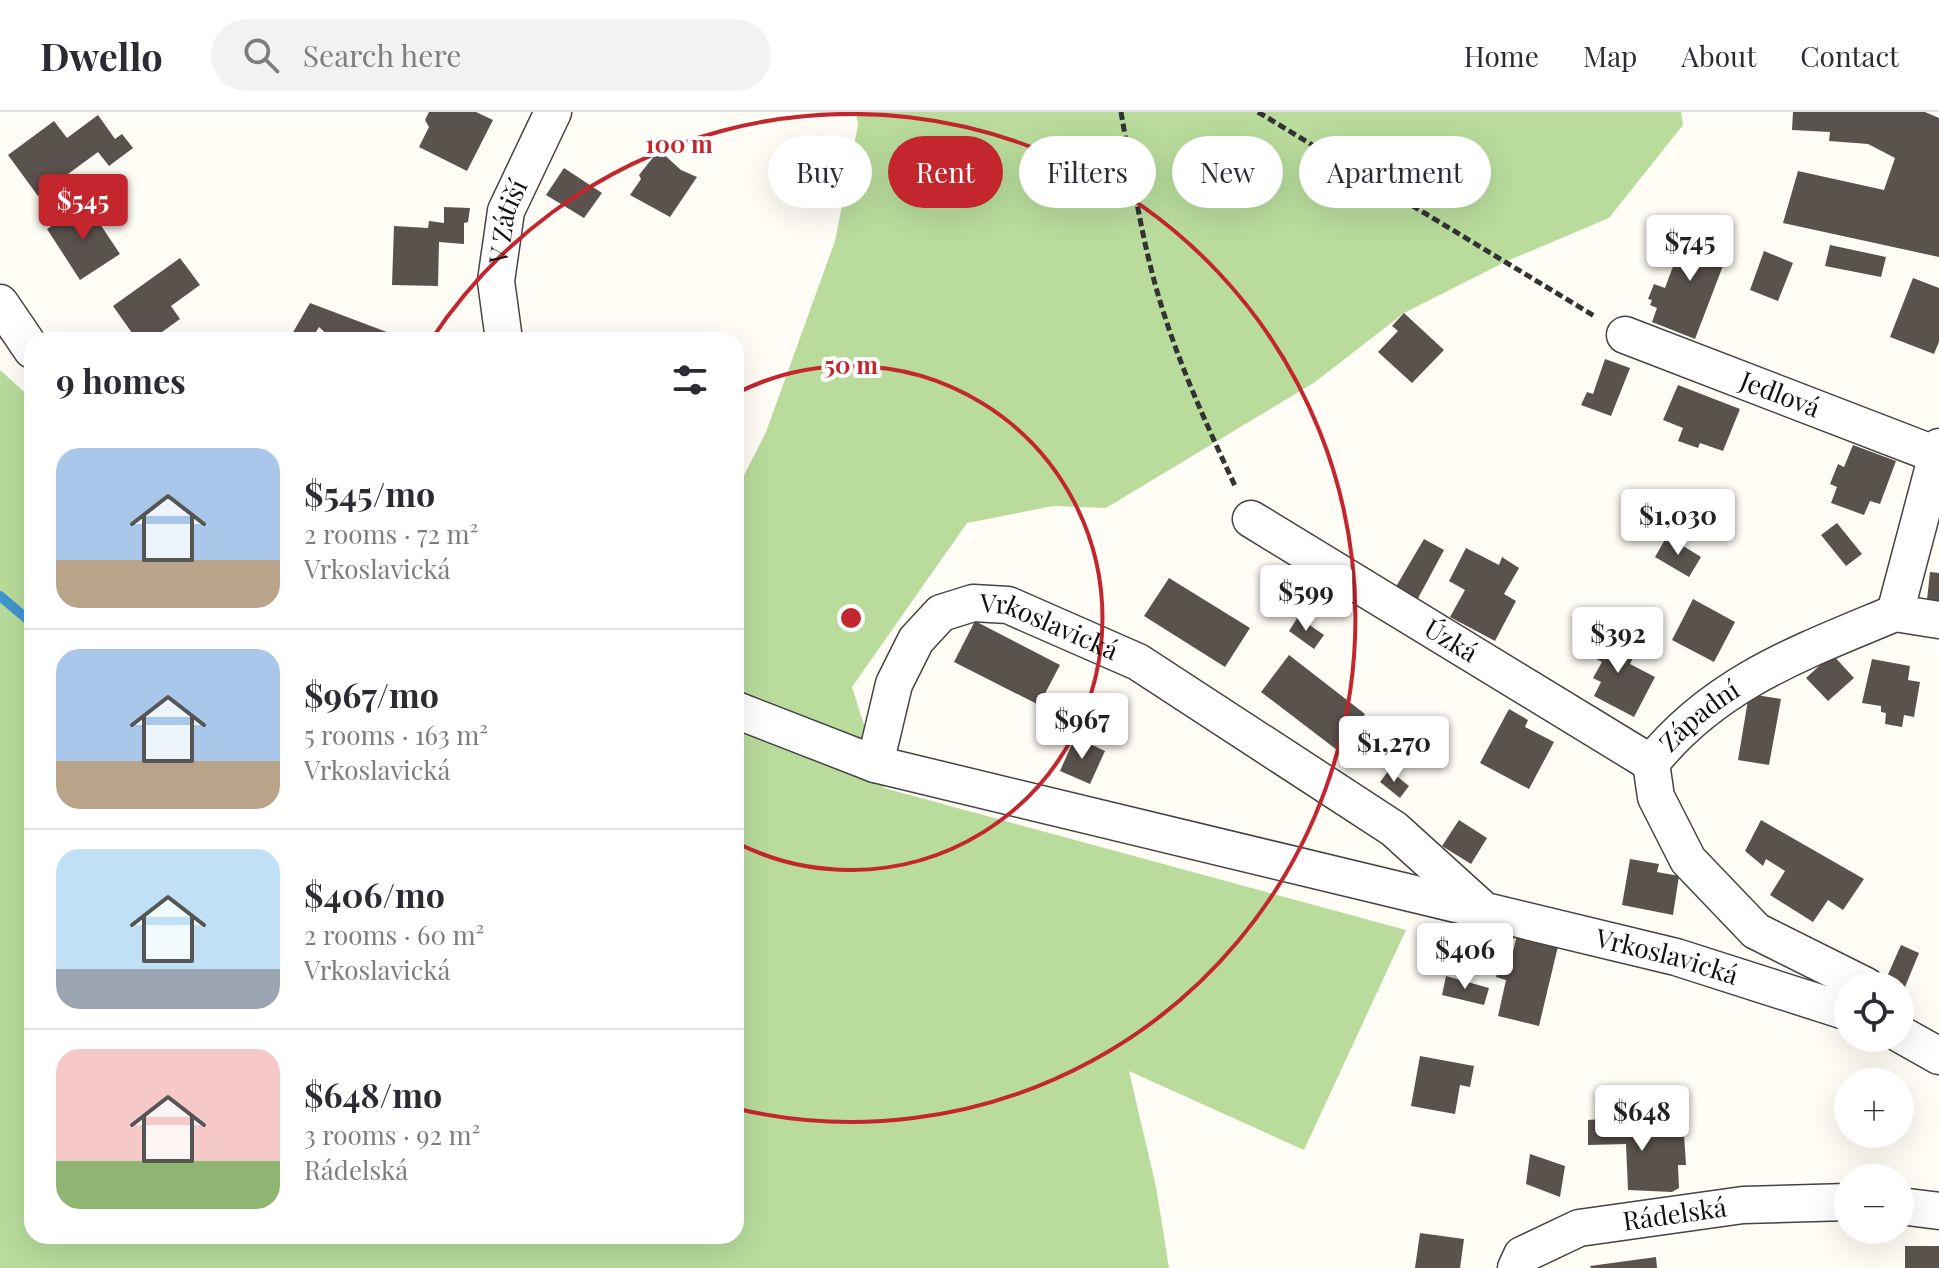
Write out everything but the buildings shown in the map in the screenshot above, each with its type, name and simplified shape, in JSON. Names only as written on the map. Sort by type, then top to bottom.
[{"type":"street","name":"V Zátiší","points":[[503,332],[496,281],[506,211],[553,112]]},
{"type":"street","points":[[0,303],[24,338]]},
{"type":"street","name":"Jedlová","points":[[1625,335],[1938,451]]},
{"type":"street","points":[[1938,451],[1895,613],[1939,620]]},
{"type":"street","name":"Úzká","points":[[1251,519],[1651,763]]},
{"type":"street","name":"Vrkoslavická","points":[[875,764],[894,684],[916,640],[941,613],[973,603],[1008,605],[1138,662],[1394,829],[1483,910]]},
{"type":"street","name":"Západní","points":[[1838,972],[1756,931],[1688,860],[1656,797],[1651,763],[1677,731],[1768,666],[1895,613]]},
{"type":"street","name":"Vrkoslavická","points":[[744,713],[875,764],[1676,957],[1834,1008]]},
{"type":"street","name":"Rádelská","points":[[1516,1268],[1522,1255],[1579,1228],[1743,1205],[1834,1202]]},
{"type":"street","points":[[1914,1208],[1939,1211]]},
{"type":"path","points":[[1121,112],[1139,217],[1164,316],[1208,429],[1251,519]]},
{"type":"path","points":[[1258,112],[1625,335]]},
{"type":"green space","points":[[856,112],[1681,112],[1683,125],[1609,218],[1505,262],[1404,313],[1315,382],[1106,508],[1053,506],[967,523],[852,687],[884,788],[1406,930],[1304,1150],[1129,1071],[1156,1187],[1169,1268],[0,1268],[0,370],[24,392],[24,1244],[744,1244],[744,475],[766,432],[835,241],[842,208],[872,208],[872,136],[856,136]]},
{"type":"waterway","points":[[0,596],[24,616]]}]
